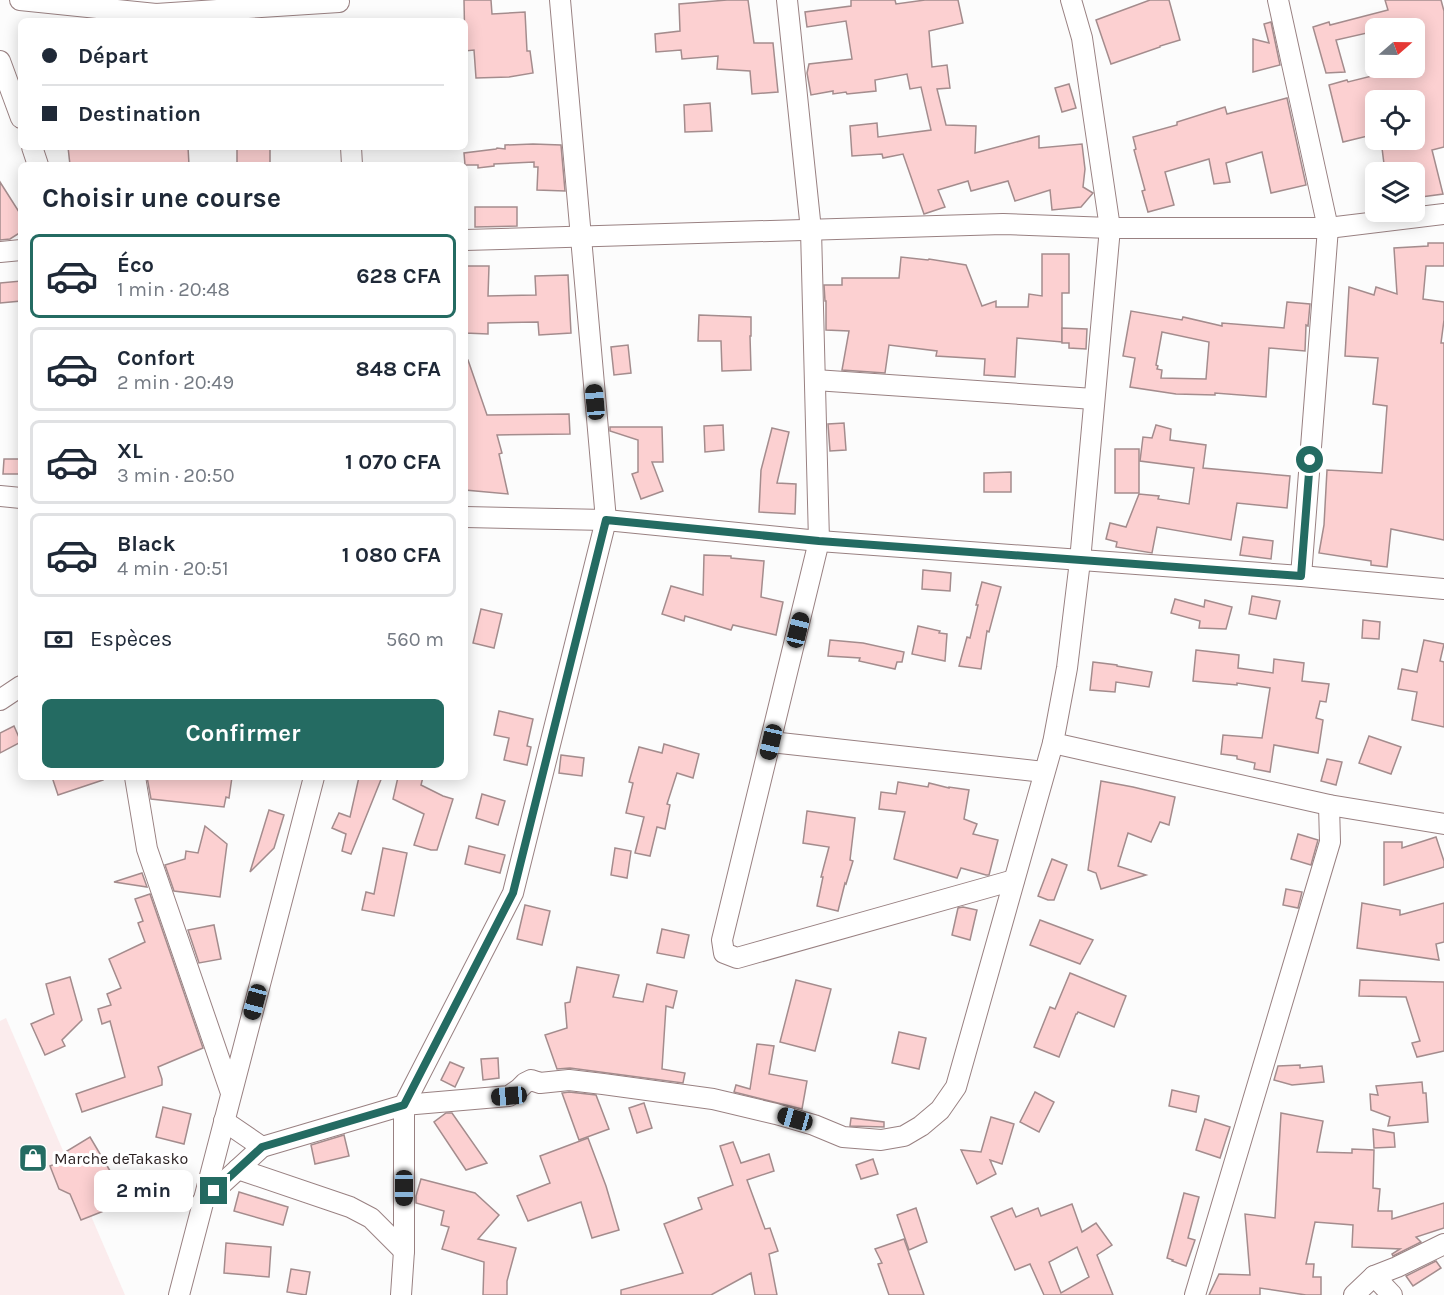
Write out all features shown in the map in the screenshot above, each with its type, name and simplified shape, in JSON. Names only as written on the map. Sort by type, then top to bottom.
[{"type":"street","points":[[20,0],[156,7],[340,8]]},
{"type":"street","points":[[401,1295],[404,1251],[404,1105],[513,893],[606,520],[560,0]]},
{"type":"street","points":[[787,0],[811,230],[819,541],[722,940],[724,953],[737,958],[1014,880]]},
{"type":"street","points":[[202,1203],[262,1147],[404,1105],[509,1096],[531,1080],[540,1083],[568,1080],[713,1099],[795,1119],[843,1137],[881,1140],[904,1136],[921,1126],[940,1110],[956,1086],[1053,743],[1067,668],[1080,561],[1110,228],[1082,38],[1071,0]]},
{"type":"street","points":[[1278,0],[1328,228],[1301,576]]},
{"type":"street","points":[[0,62],[18,110]]},
{"type":"street","points":[[468,240],[1003,224],[1110,228],[1328,228],[1444,214]]},
{"type":"street","points":[[0,252],[18,250]]},
{"type":"street","points":[[815,380],[1094,399]]},
{"type":"street","points":[[0,496],[18,498]]},
{"type":"street","points":[[468,517],[606,520],[819,541],[1301,576],[1444,589]]},
{"type":"street","points":[[0,700],[18,688]]},
{"type":"street","points":[[771,742],[1044,772]]},
{"type":"street","points":[[1053,743],[1329,805],[1444,824]]},
{"type":"street","points":[[136,780],[147,849],[231,1093]]},
{"type":"street","points":[[179,1295],[313,780]]},
{"type":"street","points":[[1195,1295],[1330,842],[1329,805]]},
{"type":"street","points":[[224,1121],[262,1147]]},
{"type":"street","points":[[238,1169],[350,1207],[371,1218],[404,1251]]},
{"type":"street","points":[[1354,1295],[1374,1276],[1444,1244]]},
{"type":"street","points":[[1374,1276],[1392,1295]]},
{"type":"shaded area","name":"Marche deTakasko","points":[[6,1018],[125,1295],[0,1295],[0,1021]]},
{"type":"building","points":[[464,0],[491,0],[492,14],[525,12],[527,51],[530,51],[533,73],[509,77],[476,78],[474,50],[468,51],[468,18],[464,18]]},
{"type":"building","points":[[748,0],[754,43],[773,43],[778,92],[752,94],[750,71],[717,69],[718,56],[682,59],[681,50],[656,52],[655,34],[680,31],[679,4]]},
{"type":"building","points":[[851,0],[895,0],[896,4],[925,0],[958,0],[963,23],[929,31],[932,67],[947,65],[950,88],[937,89],[946,125],[976,126],[975,153],[1039,136],[1039,148],[1082,144],[1085,169],[1083,187],[1093,193],[1081,207],[1052,210],[1050,190],[1015,201],[1008,181],[971,191],[968,181],[938,190],[945,207],[924,214],[903,154],[883,158],[882,154],[852,156],[850,126],[877,123],[878,137],[931,130],[921,87],[910,89],[907,74],[875,80],[876,91],[833,94],[833,91],[811,95],[807,73],[809,64],[852,59],[846,21],[807,27],[805,12],[851,6]]},
{"type":"building","points":[[1150,0],[1169,0],[1180,40],[1111,64],[1096,20]]},
{"type":"building","points":[[1385,0],[1441,0],[1444,11],[1444,147],[1432,150],[1443,194],[1425,196],[1425,162],[1384,162],[1382,150],[1425,150],[1425,90],[1365,90],[1365,137],[1343,142],[1329,85],[1365,78],[1425,78],[1425,18],[1365,18],[1365,33],[1336,40],[1345,72],[1326,73],[1313,27],[1329,22],[1330,25],[1388,10]]},
{"type":"building","points":[[1271,22],[1280,65],[1253,72],[1253,39],[1269,43],[1264,24]]},
{"type":"building","points":[[1069,84],[1076,108],[1062,112],[1055,88]]},
{"type":"building","points":[[1287,98],[1306,185],[1271,193],[1262,152],[1226,163],[1230,182],[1214,184],[1209,159],[1165,172],[1174,205],[1148,212],[1133,137],[1177,125],[1177,122],[1225,107],[1227,114]]},
{"type":"building","points":[[710,103],[712,131],[685,132],[684,105]]},
{"type":"building","points":[[505,145],[561,145],[565,191],[537,190],[538,167],[534,167],[534,162],[494,164],[494,166],[478,168],[478,165],[468,165],[468,162],[465,162],[464,153],[505,149]]},
{"type":"building","points":[[68,150],[188,150],[189,162],[70,162]]},
{"type":"building","points":[[237,150],[270,150],[270,162],[237,162]]},
{"type":"building","points":[[0,182],[18,210],[18,234],[10,239],[0,240]]},
{"type":"building","points":[[475,207],[517,207],[517,226],[475,227]]},
{"type":"building","points":[[1428,243],[1444,243],[1444,266],[1426,266],[1423,299],[1444,302],[1441,343],[1444,343],[1444,540],[1391,529],[1387,567],[1371,565],[1371,561],[1319,553],[1324,525],[1327,470],[1382,473],[1387,406],[1373,404],[1378,358],[1345,356],[1349,287],[1374,295],[1376,287],[1397,294],[1394,248],[1428,246]]},
{"type":"building","points":[[1042,254],[1069,254],[1069,293],[1062,293],[1062,342],[1017,338],[1015,377],[984,375],[985,359],[936,356],[937,351],[889,345],[885,373],[842,370],[849,331],[826,330],[824,285],[842,285],[842,278],[899,278],[901,257],[929,259],[966,265],[982,306],[996,301],[996,307],[1028,307],[1029,294],[1042,296]]},
{"type":"building","points":[[468,266],[489,266],[488,296],[536,295],[535,276],[568,275],[571,333],[539,335],[538,322],[488,323],[488,334],[468,333]]},
{"type":"building","points":[[18,281],[18,301],[0,303],[0,283]]},
{"type":"building","points":[[1287,302],[1310,304],[1305,351],[1269,348],[1266,397],[1215,393],[1215,395],[1176,394],[1130,387],[1135,358],[1123,356],[1131,311],[1182,320],[1183,317],[1222,326],[1222,323],[1284,328]],"holes":[[[1162,332],[1209,342],[1206,379],[1161,378],[1162,370],[1157,369],[1156,365]]]},
{"type":"building","points":[[699,315],[751,317],[751,370],[722,371],[721,341],[698,341]]},
{"type":"building","points":[[1062,328],[1087,329],[1086,349],[1069,348],[1069,343],[1062,343]]},
{"type":"building","points":[[628,345],[631,373],[614,375],[611,347]]},
{"type":"building","points":[[468,360],[487,415],[569,414],[570,434],[497,435],[508,494],[468,490]]},
{"type":"building","points":[[844,423],[846,450],[830,451],[828,424]]},
{"type":"building","points":[[723,425],[724,450],[705,452],[704,426]]},
{"type":"building","points":[[1156,425],[1171,429],[1170,440],[1206,445],[1203,468],[1290,476],[1287,508],[1237,503],[1231,540],[1157,527],[1152,553],[1116,547],[1117,542],[1106,539],[1110,523],[1126,527],[1139,494],[1159,496],[1158,499],[1189,504],[1194,468],[1140,461],[1143,437],[1152,438]]},
{"type":"building","points":[[610,427],[662,427],[663,462],[652,462],[663,491],[641,499],[632,474],[638,472],[638,440],[610,431]]},
{"type":"building","points":[[772,428],[789,432],[777,483],[796,484],[795,514],[759,512],[761,470]]},
{"type":"building","points":[[1115,449],[1139,449],[1139,493],[1115,493]]},
{"type":"building","points":[[4,459],[18,459],[18,474],[3,474]]},
{"type":"building","points":[[1011,472],[1011,492],[984,492],[984,473]]},
{"type":"building","points":[[1243,537],[1273,541],[1271,559],[1240,555]]},
{"type":"building","points":[[704,555],[764,561],[761,597],[783,602],[776,635],[733,625],[731,630],[685,616],[684,621],[662,614],[671,586],[703,595]]},
{"type":"building","points":[[923,570],[951,573],[950,591],[922,589]]},
{"type":"building","points":[[982,582],[1001,587],[989,632],[987,631],[981,669],[959,666],[967,637],[970,638]]},
{"type":"building","points":[[1252,596],[1280,601],[1276,619],[1249,614]]},
{"type":"building","points":[[1175,599],[1204,607],[1205,600],[1232,607],[1226,629],[1199,628],[1200,621],[1171,613]]},
{"type":"building","points":[[481,609],[502,614],[494,648],[473,643]]},
{"type":"building","points":[[1363,620],[1380,622],[1379,639],[1362,638]]},
{"type":"building","points":[[918,626],[947,634],[945,661],[912,654]]},
{"type":"building","points":[[830,640],[863,643],[904,652],[902,662],[897,662],[895,669],[859,661],[860,658],[828,656]]},
{"type":"building","points":[[1424,640],[1444,644],[1440,661],[1444,662],[1444,727],[1412,720],[1417,692],[1398,689],[1402,669],[1417,672]]},
{"type":"building","points":[[1196,650],[1239,655],[1238,668],[1273,673],[1274,659],[1304,663],[1302,681],[1329,684],[1326,702],[1320,701],[1316,718],[1323,720],[1318,753],[1274,745],[1270,772],[1254,769],[1255,763],[1237,759],[1237,756],[1221,754],[1223,735],[1262,738],[1270,688],[1237,683],[1237,685],[1193,681]]},
{"type":"building","points":[[1093,662],[1152,672],[1149,687],[1116,682],[1115,692],[1090,690]]},
{"type":"building","points":[[499,711],[533,719],[527,746],[531,747],[527,765],[504,760],[509,738],[494,735]]},
{"type":"building","points":[[14,726],[18,735],[18,744],[0,753],[0,733]]},
{"type":"building","points":[[1369,736],[1401,747],[1391,774],[1359,763]]},
{"type":"building","points":[[664,744],[699,754],[693,778],[677,773],[667,804],[670,805],[665,829],[657,827],[650,856],[635,853],[644,817],[626,813],[633,783],[629,782],[639,747],[662,753]]},
{"type":"building","points":[[561,755],[584,758],[582,776],[559,773]]},
{"type":"building","points":[[1327,759],[1342,762],[1336,785],[1321,781]]},
{"type":"building","points":[[53,780],[103,780],[58,795]]},
{"type":"building","points":[[148,780],[232,780],[229,798],[226,797],[224,807],[151,799]]},
{"type":"building","points":[[358,780],[381,780],[351,854],[342,851],[346,834],[332,828],[339,813],[350,817]]},
{"type":"building","points":[[397,780],[422,780],[421,785],[453,799],[437,850],[414,845],[424,814],[393,799]]},
{"type":"building","points":[[1101,781],[1175,797],[1169,825],[1160,822],[1151,842],[1128,833],[1118,866],[1146,875],[1101,889],[1096,873],[1088,870]]},
{"type":"building","points":[[898,782],[928,787],[929,783],[969,790],[964,819],[977,824],[973,834],[998,840],[989,875],[961,868],[957,878],[894,859],[905,812],[879,809],[881,792],[896,794]]},
{"type":"building","points":[[482,794],[505,801],[498,825],[476,818]]},
{"type":"building","points":[[269,810],[284,815],[274,848],[250,872]]},
{"type":"building","points":[[807,811],[855,818],[850,860],[853,861],[838,911],[817,906],[823,877],[821,877],[829,847],[803,843]]},
{"type":"building","points":[[205,826],[227,844],[220,897],[174,891],[165,865],[185,859],[186,851],[198,853]]},
{"type":"building","points":[[1298,834],[1318,840],[1311,865],[1291,859]]},
{"type":"building","points":[[1436,837],[1444,867],[1384,885],[1384,842],[1402,842],[1402,848]]},
{"type":"building","points":[[469,846],[505,855],[500,873],[465,864]]},
{"type":"building","points":[[383,848],[407,853],[394,916],[362,910],[366,892],[374,894]]},
{"type":"building","points":[[615,848],[631,851],[627,878],[611,875]]},
{"type":"building","points":[[1052,859],[1067,865],[1054,900],[1048,900],[1038,896]]},
{"type":"building","points":[[142,873],[147,887],[114,882]]},
{"type":"building","points":[[1286,889],[1302,892],[1298,908],[1283,905]]},
{"type":"building","points":[[150,894],[203,1048],[158,1067],[162,1085],[82,1112],[76,1094],[125,1077],[110,1021],[102,1024],[98,1009],[111,1005],[107,994],[121,988],[109,959],[145,942],[138,923],[143,921],[135,899]]},
{"type":"building","points":[[1362,903],[1400,910],[1400,915],[1444,903],[1444,942],[1436,944],[1439,960],[1357,948]]},
{"type":"building","points":[[525,905],[550,911],[542,945],[517,939]]},
{"type":"building","points":[[958,908],[977,910],[970,940],[952,935]]},
{"type":"building","points":[[1040,920],[1093,940],[1080,964],[1030,945]]},
{"type":"building","points":[[214,925],[221,959],[199,963],[188,930]]},
{"type":"building","points":[[662,929],[689,935],[684,958],[657,953]]},
{"type":"building","points":[[577,967],[619,975],[613,997],[643,1002],[647,984],[677,991],[673,1008],[666,1006],[662,1069],[685,1073],[683,1083],[570,1068],[557,1069],[545,1035],[567,1028],[565,1003],[570,1002]]},
{"type":"building","points":[[1070,973],[1126,996],[1114,1027],[1078,1012],[1059,1057],[1034,1047],[1050,1007],[1055,1009]]},
{"type":"building","points":[[70,977],[82,1020],[62,1040],[65,1046],[45,1055],[31,1024],[54,1014],[46,984]]},
{"type":"building","points":[[796,980],[831,989],[815,1051],[780,1042]]},
{"type":"building","points":[[1360,980],[1444,982],[1444,1051],[1417,1057],[1412,1043],[1420,1041],[1406,997],[1359,996]]},
{"type":"building","points":[[899,1032],[926,1038],[919,1069],[892,1063]]},
{"type":"building","points":[[757,1044],[774,1046],[769,1074],[807,1081],[802,1109],[734,1092],[736,1085],[750,1089]]},
{"type":"building","points":[[498,1058],[499,1078],[483,1080],[481,1059]]},
{"type":"building","points":[[450,1062],[464,1068],[455,1087],[441,1080]]},
{"type":"building","points":[[1300,1065],[1300,1068],[1322,1066],[1324,1082],[1292,1085],[1274,1080],[1278,1066]]},
{"type":"building","points":[[1422,1082],[1423,1093],[1426,1093],[1428,1122],[1388,1126],[1390,1117],[1371,1110],[1370,1094],[1378,1095],[1376,1086]]},
{"type":"building","points":[[1172,1090],[1199,1096],[1196,1112],[1169,1106]]},
{"type":"building","points":[[1035,1092],[1054,1102],[1039,1132],[1020,1122]]},
{"type":"building","points":[[562,1093],[596,1095],[609,1129],[579,1140]]},
{"type":"building","points":[[644,1103],[652,1128],[637,1133],[629,1108]]},
{"type":"building","points":[[163,1107],[191,1114],[184,1144],[156,1137]]},
{"type":"building","points":[[446,1113],[452,1113],[487,1163],[466,1170],[434,1122]]},
{"type":"building","points":[[1281,1113],[1323,1121],[1317,1152],[1352,1153],[1352,1149],[1374,1150],[1373,1188],[1380,1189],[1378,1211],[1392,1211],[1392,1219],[1444,1203],[1444,1228],[1416,1237],[1421,1242],[1393,1256],[1392,1254],[1400,1249],[1352,1247],[1353,1225],[1315,1222],[1306,1264],[1314,1264],[1313,1277],[1321,1277],[1321,1295],[1260,1288],[1260,1295],[1209,1295],[1219,1274],[1250,1275],[1245,1214],[1275,1218]]},
{"type":"building","points":[[991,1117],[1014,1124],[1002,1164],[990,1160],[996,1174],[977,1184],[961,1150],[981,1152]]},
{"type":"building","points":[[851,1118],[884,1122],[884,1127],[850,1126]]},
{"type":"building","points":[[1205,1119],[1230,1127],[1220,1158],[1196,1150]]},
{"type":"building","points":[[1373,1129],[1394,1133],[1395,1147],[1374,1148]]},
{"type":"building","points":[[344,1135],[349,1156],[315,1164],[311,1145]]},
{"type":"building","points":[[90,1137],[116,1181],[120,1179],[129,1201],[81,1220],[70,1194],[59,1189],[50,1166],[71,1158],[67,1151]]},
{"type":"building","points":[[588,1138],[619,1230],[592,1238],[581,1202],[528,1221],[517,1196],[550,1183],[540,1156]]},
{"type":"building","points":[[733,1142],[741,1163],[769,1154],[774,1171],[747,1180],[765,1229],[770,1228],[778,1251],[769,1254],[777,1295],[755,1295],[751,1273],[711,1295],[621,1295],[621,1290],[683,1273],[664,1224],[702,1209],[698,1198],[733,1185],[720,1146]]},
{"type":"building","points":[[873,1159],[878,1174],[861,1179],[856,1165]]},
{"type":"building","points":[[421,1179],[475,1193],[499,1215],[478,1239],[516,1248],[507,1281],[507,1295],[483,1295],[484,1262],[442,1249],[449,1227],[441,1225],[444,1211],[416,1203]]},
{"type":"building","points":[[239,1192],[288,1207],[283,1225],[234,1211]]},
{"type":"building","points":[[1184,1193],[1199,1197],[1188,1238],[1195,1240],[1186,1266],[1167,1258]]},
{"type":"building","points":[[1072,1204],[1082,1232],[1096,1223],[1112,1245],[1097,1255],[1113,1295],[1044,1295],[1030,1264],[1015,1270],[991,1217],[1012,1208],[1016,1217],[1038,1208],[1041,1216]],"holes":[[[1077,1247],[1089,1277],[1061,1293],[1049,1262]]]},
{"type":"building","points":[[916,1208],[927,1242],[909,1250],[897,1215]]},
{"type":"building","points":[[904,1239],[924,1295],[889,1295],[878,1264],[882,1263],[875,1249]]},
{"type":"building","points":[[226,1243],[271,1247],[269,1277],[224,1273]]},
{"type":"building","points":[[1436,1261],[1441,1268],[1413,1286],[1406,1276]]},
{"type":"building","points":[[291,1269],[310,1272],[306,1295],[287,1292]]},
{"type":"place","name":"Marche deTakasko","points":[[33,1158]]},
{"type":"route","points":[[214,1191],[262,1147],[404,1105],[513,893],[606,520],[819,541],[1301,576],[1310,460]]}]
